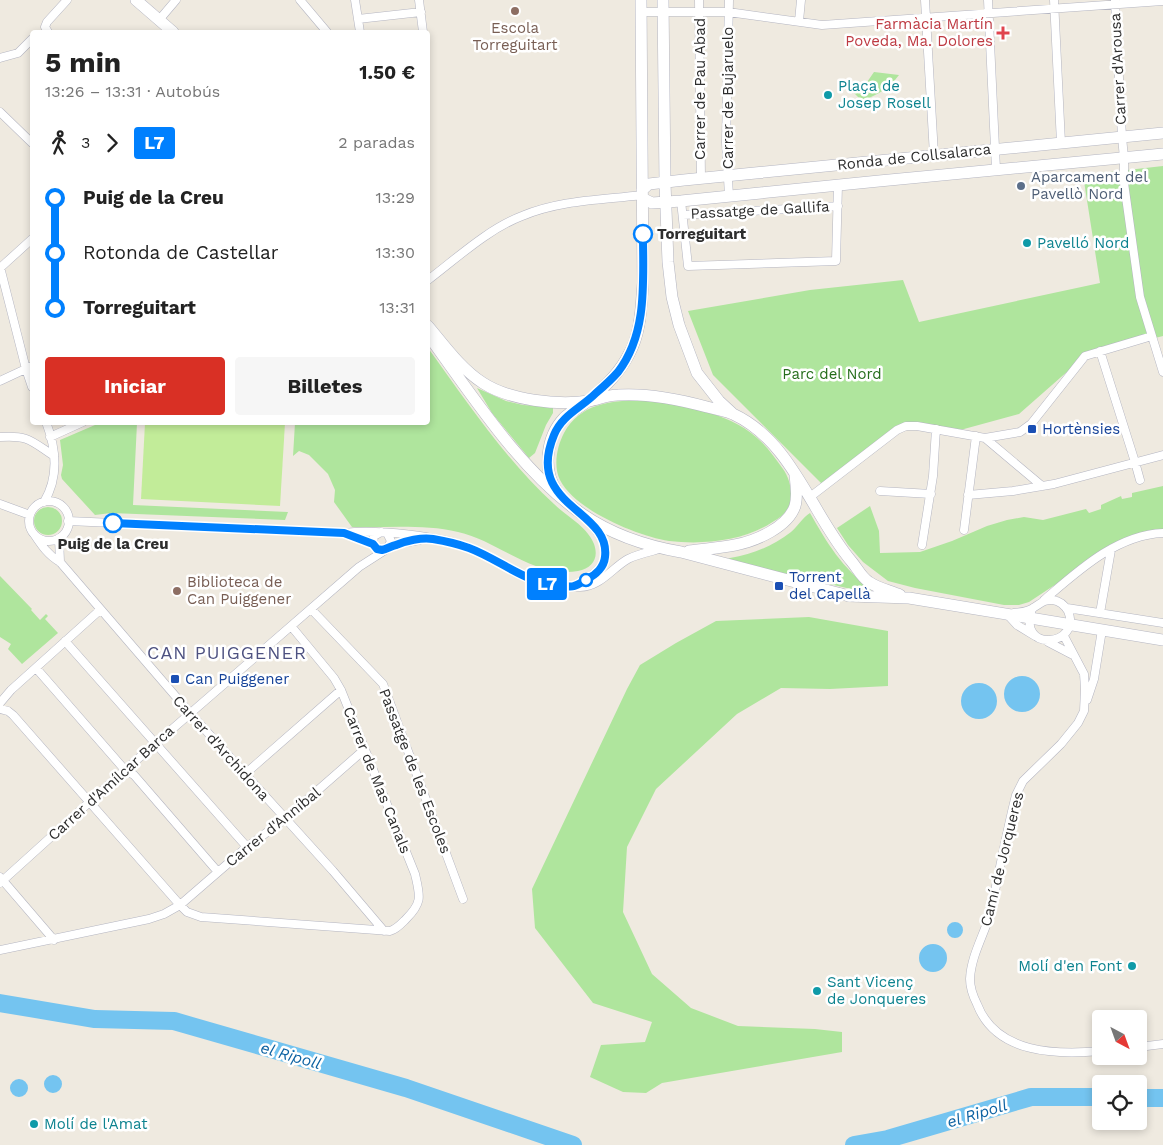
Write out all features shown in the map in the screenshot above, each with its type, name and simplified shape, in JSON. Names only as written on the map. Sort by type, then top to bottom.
[{"type":"street","points":[[44,30],[47,22],[67,0]]},
{"type":"street","points":[[136,0],[170,30]]},
{"type":"street","points":[[158,20],[176,0]]},
{"type":"street","points":[[300,0],[325,30]]},
{"type":"street","points":[[356,0],[360,30]]},
{"type":"street","points":[[419,0],[423,30]]},
{"type":"street","points":[[560,496],[548,473],[550,445],[554,434],[563,419],[588,401],[617,373],[630,353],[637,334],[641,314],[643,283],[641,0]]},
{"type":"street","name":"Carrer de Pau Abad","points":[[699,0],[701,178]]},
{"type":"street","name":"Carrer de Bujaruelo","points":[[728,196],[726,142],[729,0]]},
{"type":"street","points":[[799,21],[801,0]]},
{"type":"street","points":[[925,0],[934,155]]},
{"type":"street","points":[[988,0],[996,169]]},
{"type":"street","points":[[641,12],[663,6],[699,12],[728,12],[822,25],[989,13],[1054,4],[1163,1]]},
{"type":"street","name":"Carrer d'Arousa","points":[[1115,2],[1124,183],[1140,297],[1163,372]]},
{"type":"street","points":[[1054,4],[1061,142]]},
{"type":"street","points":[[663,6],[665,183],[672,297],[690,357],[697,373],[732,414]]},
{"type":"street","points":[[358,19],[421,12]]},
{"type":"street","points":[[0,58],[18,53],[30,41]]},
{"type":"street","points":[[0,112],[30,141]]},
{"type":"street","name":"Ronda de Collsalarca","points":[[1163,134],[1061,142],[701,178],[649,184],[642,194],[652,203],[681,202],[892,179],[1163,154]]},
{"type":"street","points":[[890,160],[892,179]]},
{"type":"street","points":[[681,202],[688,266],[836,261],[838,185]]},
{"type":"street","points":[[430,278],[494,230],[520,216],[566,203],[642,194]]},
{"type":"street","name":"Passatge de Gallifa","points":[[683,215],[838,206]]},
{"type":"street","points":[[0,381],[29,367],[0,267],[30,241]]},
{"type":"street","points":[[430,328],[468,372],[489,387],[521,398],[563,402],[588,401],[617,395],[648,395],[683,400],[732,414],[756,427],[771,442],[794,473],[842,550],[868,582],[909,598]]},
{"type":"street","points":[[810,497],[897,430],[906,426],[936,429],[985,438],[1020,432],[1031,424],[1084,356],[1152,336]]},
{"type":"street","points":[[430,337],[505,438],[545,483],[581,513],[602,538],[606,552],[598,571],[592,577],[573,586]]},
{"type":"street","points":[[1100,351],[1140,480]]},
{"type":"street","points":[[44,502],[52,488],[54,456],[47,425]]},
{"type":"street","points":[[50,437],[76,425]]},
{"type":"street","points":[[922,544],[931,494],[936,429]]},
{"type":"street","points":[[0,437],[16,436],[26,438],[54,456]]},
{"type":"street","points":[[964,530],[976,436]]},
{"type":"street","points":[[985,438],[1042,486]]},
{"type":"street","points":[[968,495],[1042,486],[1163,455]]},
{"type":"street","points":[[681,552],[736,545],[755,539],[778,526],[794,508],[797,496],[794,473]]},
{"type":"street","points":[[880,491],[931,494]]},
{"type":"street","points":[[44,502],[56,502],[61,505],[68,515],[64,534],[59,538],[47,540],[34,534],[30,526],[30,515],[38,504],[44,502]]},
{"type":"street","points":[[0,504],[30,515]]},
{"type":"street","points":[[581,513],[615,532],[662,549],[681,552],[849,596],[909,598],[1007,614],[1031,614],[1070,625],[1163,640]]},
{"type":"street","points":[[68,521],[344,533],[365,530],[429,538],[469,548],[530,579],[546,584],[573,586],[594,584],[636,555],[662,549]]},
{"type":"street","points":[[344,533],[382,550],[398,544],[429,538]]},
{"type":"street","points":[[374,545],[374,536],[384,533]]},
{"type":"street","points":[[384,533],[392,541],[388,548]]},
{"type":"street","name":"Carrer d'Archidona","points":[[34,534],[42,547],[50,556],[60,562],[190,713],[333,871],[384,931]]},
{"type":"street","points":[[1067,608],[1070,616],[1070,625],[1064,636],[1051,641],[1040,639],[1032,632],[1031,614],[1037,604],[1091,561],[1134,538],[1149,534],[1163,534]]},
{"type":"street","points":[[59,538],[60,562]]},
{"type":"street","name":"Carrer d'Amílcar Barca","points":[[360,567],[374,545]]},
{"type":"street","name":"Carrer d'Amílcar Barca","points":[[1,880],[291,626],[360,567],[388,548]]},
{"type":"street","points":[[1100,613],[1111,550]]},
{"type":"street","points":[[1044,600],[1058,601],[1067,608],[1163,623]]},
{"type":"street","name":"Passatge de les Escoles","points":[[311,609],[383,684],[463,900]]},
{"type":"street","points":[[0,703],[11,690],[100,610]]},
{"type":"street","points":[[1007,614],[1017,625],[1040,639],[1062,648],[1076,659]]},
{"type":"street","name":"Carrer de Mas Canals","points":[[291,626],[334,678],[341,690],[415,874],[420,901],[416,909],[395,930],[384,931]]},
{"type":"street","name":"Camí de Jorqueres","points":[[1092,1051],[1046,1050],[1020,1046],[1010,1042],[994,1031],[984,1020],[972,991],[970,980],[971,970],[989,917],[1016,795],[1023,781],[1062,744],[1078,723],[1084,711],[1094,679],[1102,630]]},
{"type":"street","name":"Camí de Jorqueres","points":[[1064,636],[1084,674],[1084,711]]},
{"type":"street","points":[[65,642],[246,847]]},
{"type":"street","points":[[36,668],[218,872]]},
{"type":"street","points":[[245,774],[341,690]]},
{"type":"street","points":[[0,709],[8,711],[13,715],[187,912],[201,918],[384,931]]},
{"type":"street","name":"Carrer d'Anníbal","points":[[0,950],[150,919],[164,914],[180,905],[246,847],[285,819],[365,749]]},
{"type":"street","points":[[1,880],[54,940]]},
{"type":"street","points":[[1148,1046],[1163,1044]]},
{"type":"green space","points":[[874,72],[899,75],[883,91],[862,101],[854,93],[865,85]]},
{"type":"green space","name":"Parc del Nord","points":[[1163,166],[1163,336],[1085,356],[1019,414],[953,432],[902,428],[824,486],[713,375],[688,311],[810,290],[903,280],[919,322],[1100,283],[1083,175]]},
{"type":"green space","points":[[430,351],[487,429],[519,468],[554,504],[587,532],[594,544],[596,554],[594,562],[583,570],[562,572],[531,564],[488,543],[458,532],[418,527],[352,527],[334,502],[335,490],[328,474],[309,455],[299,451],[293,456],[295,425],[430,425]]},
{"type":"green space","points":[[477,388],[506,401],[523,405],[553,407],[553,413],[535,453],[529,458],[492,413]]},
{"type":"green space","points":[[639,400],[701,410],[731,421],[756,437],[774,456],[788,479],[791,496],[785,513],[760,529],[735,538],[709,542],[682,542],[669,541],[641,534],[608,520],[579,501],[568,491],[558,474],[557,456],[559,444],[564,433],[578,416],[596,406],[606,403]]},
{"type":"green space","points":[[95,425],[137,425],[133,505],[288,512],[285,520],[111,513],[95,515],[62,479],[63,465],[60,440]]},
{"type":"green space","points":[[145,425],[285,425],[280,506],[141,499]]},
{"type":"green space","points":[[1163,486],[1163,533],[1149,534],[1091,561],[1029,602],[1019,605],[1004,605],[888,581],[863,562],[848,545],[837,528],[870,506],[879,531],[880,553],[920,552],[1007,520],[1024,517],[1043,520],[1086,509],[1089,513],[1101,509],[1101,505],[1121,496],[1122,499],[1132,497],[1132,493]]},
{"type":"green space","points":[[48,507],[58,511],[62,521],[58,531],[48,535],[38,531],[34,521],[38,511]]},
{"type":"green space","points":[[810,513],[843,564],[871,591],[868,593],[727,560],[755,552],[770,545],[791,532]]},
{"type":"green space","points":[[0,576],[40,620],[46,614],[48,616],[45,619],[58,633],[22,664],[8,649],[11,644],[0,637]]},
{"type":"green space","points":[[809,617],[888,631],[888,686],[830,689],[781,688],[737,714],[656,789],[627,847],[623,912],[652,974],[691,1008],[738,1026],[842,1032],[842,1052],[662,1083],[646,1093],[623,1092],[590,1077],[601,1045],[645,1042],[652,1022],[593,1003],[535,928],[532,889],[640,665],[716,621]]},
{"type":"water","points":[[1022,676],[1029,677],[1035,681],[1039,687],[1039,701],[1035,707],[1029,711],[1022,712],[1015,711],[1009,707],[1005,701],[1004,694],[1005,687],[1009,681],[1015,677]]},
{"type":"water","points":[[979,683],[986,684],[992,688],[996,694],[996,708],[992,714],[986,718],[979,719],[972,718],[966,714],[962,708],[961,701],[962,694],[966,688],[972,684]]},
{"type":"water","points":[[955,922],[963,930],[955,938],[947,930]]},
{"type":"water","points":[[933,944],[943,948],[947,958],[943,968],[933,972],[923,968],[919,958],[923,948]]},
{"type":"water","points":[[53,1075],[61,1080],[62,1084],[57,1092],[53,1093],[45,1088],[44,1084],[49,1076]]},
{"type":"water","points":[[19,1079],[25,1082],[28,1088],[25,1094],[19,1097],[13,1094],[10,1088],[13,1082]]},
{"type":"waterway","name":"el Ripoll","points":[[0,1003],[95,1019],[174,1021],[406,1088],[573,1145]]},
{"type":"waterway","name":"el Ripoll","points":[[854,1145],[888,1139],[1031,1097],[1092,1097]]},
{"type":"waterway","name":"el Ripoll","points":[[1147,1098],[1163,1098]]},
{"type":"bus line","name":"L7","points":[[113,523],[344,533],[360,538],[373,544],[377,549],[382,550],[398,544],[429,538],[469,548],[510,570],[546,584],[573,586],[592,577],[603,565],[605,558],[606,552],[602,538],[581,513],[560,496],[552,482],[548,473],[550,445],[563,419],[588,401],[617,373],[630,353],[637,334],[641,314],[643,234]]},
{"type":"place","name":"Escola Torreguitart","points":[[515,11]]},
{"type":"place","name":"Farmàcia Martín Poveda, Ma. Dolores","points":[[1003,33]]},
{"type":"place","name":"Plaça de Josep Rosell","points":[[828,95]]},
{"type":"place","name":"Aparcament del Pavellò Nord","points":[[1021,186]]},
{"type":"place","name":"Torreguitart","points":[[643,234]]},
{"type":"place","name":"Pavelló Nord","points":[[1027,243]]},
{"type":"place","name":"Hortènsies","points":[[1032,429]]},
{"type":"place","name":"Puig de la Creu","points":[[113,523]]},
{"type":"place","name":"Torrent del Capellà","points":[[779,586]]},
{"type":"place","name":"Biblioteca de Can Puiggener","points":[[177,591]]},
{"type":"place","name":"Can Puiggener","points":[[175,679]]},
{"type":"place","name":"Molí d'en Font","points":[[1132,966]]},
{"type":"place","name":"Sant Vicenç de Jonqueres","points":[[817,991]]},
{"type":"place","name":"Molí de l'Amat","points":[[34,1124]]},
{"type":"district","name":"CAN PUIGGENER","points":[[227,653]]}]
